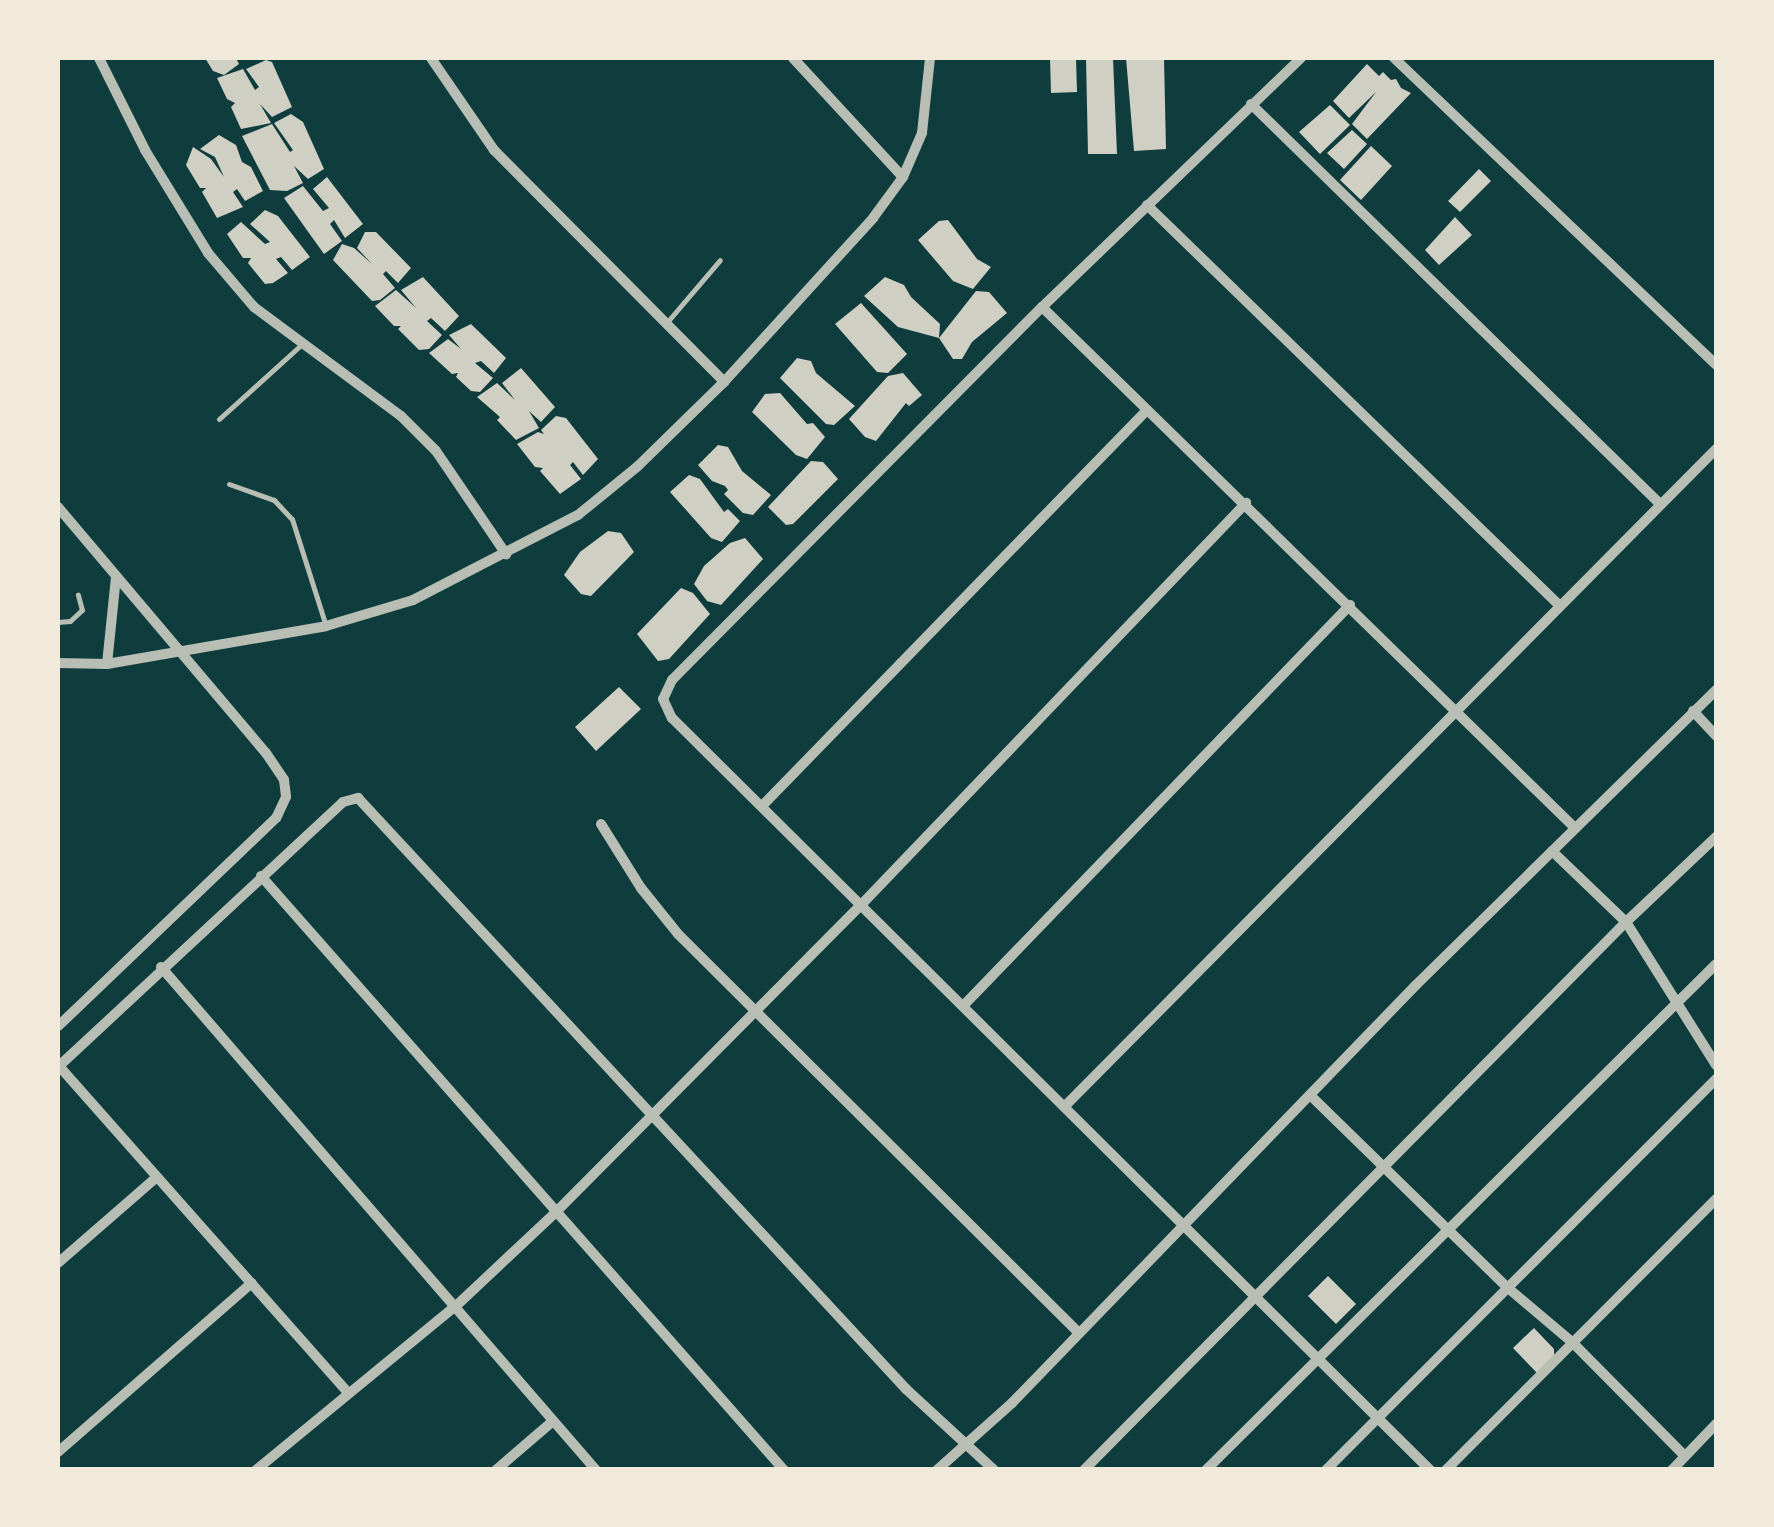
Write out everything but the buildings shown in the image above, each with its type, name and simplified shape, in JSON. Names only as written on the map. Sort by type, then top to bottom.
[{"type":"street","points":[[99,58],[146,150],[208,253],[254,307],[401,416],[436,451],[506,554]]},
{"type":"street","points":[[431,58],[494,150],[724,382]]},
{"type":"street","points":[[794,58],[902,177]]},
{"type":"street","points":[[58,663],[107,664],[180,654],[326,626],[413,600],[578,514],[638,466],[724,382],[873,218],[902,177],[922,133],[930,58]]},
{"type":"street","points":[[1301,58],[1042,308],[672,680],[663,699],[672,718],[1430,1470]]},
{"type":"street","points":[[1394,58],[1716,365]]},
{"type":"street","points":[[1251,104],[1660,504]]},
{"type":"street","points":[[1146,206],[1559,605]]},
{"type":"street","points":[[1042,308],[1575,828]]},
{"type":"street","points":[[762,806],[1147,410]]},
{"type":"street","points":[[1064,1106],[1716,448]]},
{"type":"street","points":[[256,1470],[457,1305],[558,1210],[861,905],[1246,504]]},
{"type":"street","points":[[58,506],[266,753],[284,780],[286,797],[276,818],[58,1026]]},
{"type":"street","points":[[107,664],[116,577]]},
{"type":"street","points":[[964,1005],[1350,605]]},
{"type":"street","points":[[937,1470],[1012,1404],[1078,1331],[1310,1095],[1716,690]]},
{"type":"street","points":[[1694,711],[1716,736]]},
{"type":"street","points":[[347,1392],[58,1066],[343,802],[358,798],[906,1390],[968,1442],[994,1470]]},
{"type":"street","points":[[601,824],[641,888],[678,934],[1078,1331]]},
{"type":"street","points":[[1084,1470],[1386,1169],[1626,922],[1716,837]]},
{"type":"street","points":[[1552,851],[1626,922],[1716,1064]]},
{"type":"street","points":[[261,876],[784,1470]]},
{"type":"street","points":[[1206,1470],[1716,964]]},
{"type":"street","points":[[162,967],[596,1470]]},
{"type":"street","points":[[1326,1470],[1716,1079]]},
{"type":"street","points":[[1310,1095],[1508,1288],[1573,1342],[1685,1456]]},
{"type":"street","points":[[58,1262],[157,1177]]},
{"type":"street","points":[[1446,1470],[1716,1200]]},
{"type":"street","points":[[58,1452],[252,1283]]},
{"type":"street","points":[[496,1470],[553,1421]]},
{"type":"street","points":[[1672,1470],[1716,1424]]},
{"type":"lane","points":[[666,324],[720,260]]},
{"type":"lane","points":[[219,419],[301,345]]},
{"type":"lane","points":[[229,484],[274,500],[292,519],[326,626]]},
{"type":"lane","points":[[58,622],[70,621],[82,610],[78,596]]}]
